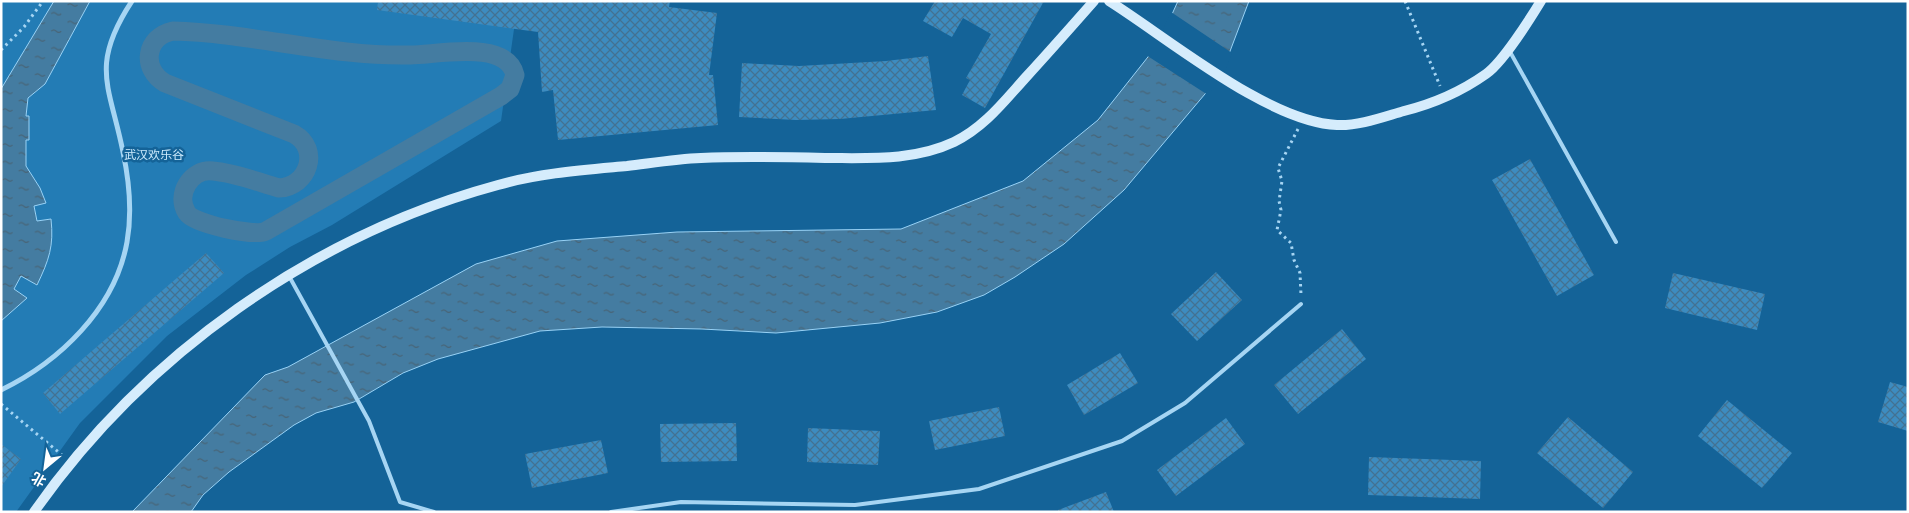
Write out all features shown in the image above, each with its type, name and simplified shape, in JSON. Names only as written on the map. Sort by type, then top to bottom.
[{"type":"street","points":[[1,390],[26,378],[43,366],[80,332],[102,301],[122,260],[128,226],[127,180],[123,151],[107,92],[106,67],[111,43],[132,1]]},
{"type":"street","points":[[34,512],[71,462],[121,408],[187,347],[221,321],[316,259],[426,208],[501,184],[555,173],[697,158],[890,158],[934,150],[967,134],[994,113],[1094,1]]},
{"type":"street","points":[[1109,1],[1206,66],[1281,110],[1338,125],[1370,120],[1423,106],[1488,73],[1508,48],[1540,1]]},
{"type":"lane","points":[[1508,48],[1616,242]]},
{"type":"lane","points":[[289,276],[369,421],[400,502],[434,512]]},
{"type":"lane","points":[[611,512],[681,502],[855,505],[979,489],[1122,441],[1185,402],[1301,304]]},
{"type":"path","points":[[1,50],[24,27],[43,1]]},
{"type":"path","points":[[1405,1],[1444,96]]},
{"type":"path","points":[[1301,304],[1300,273],[1294,260],[1291,243],[1277,230],[1281,210],[1279,201],[1282,181],[1278,168],[1303,117]]},
{"type":"path","points":[[1,404],[71,462]]},
{"type":"green space","name":"武汉欢乐谷","points":[[1,1],[518,1],[501,121],[332,225],[290,247],[246,275],[167,336],[80,423],[16,512],[1,512]]},
{"type":"water","points":[[54,1],[90,1],[45,84],[28,98],[26,116],[29,116],[29,140],[26,140],[26,166],[40,188],[46,203],[34,206],[37,221],[51,219],[51,245],[45,268],[37,285],[21,276],[14,289],[27,298],[1,321],[1,89]]},
{"type":"water","points":[[1178,1],[1249,1],[1221,75],[1124,190],[1064,244],[984,295],[937,312],[880,323],[776,333],[602,327],[540,331],[438,359],[403,373],[354,402],[316,413],[294,425],[229,472],[203,495],[191,512],[132,512],[265,375],[288,367],[476,264],[557,241],[677,232],[901,229],[1023,181],[1098,120],[1159,43]]},
{"type":"pier","points":[[1171,12],[1232,53],[1223,76],[1208,95],[1146,55],[1157,42]]},
{"type":"building","points":[[378,1],[670,1],[669,7],[717,13],[709,75],[713,75],[718,125],[558,140],[553,90],[542,92],[538,32],[377,10]]},
{"type":"building","points":[[935,1],[1044,1],[985,108],[962,95],[970,80],[966,78],[991,34],[963,18],[952,37],[923,21]]},
{"type":"building","points":[[928,56],[936,110],[840,119],[796,120],[739,117],[742,63],[799,66],[886,61]]},
{"type":"building","points":[[1530,159],[1594,275],[1557,296],[1492,180]]},
{"type":"building","points":[[206,253],[224,273],[60,414],[43,393]]},
{"type":"building","points":[[1216,272],[1242,300],[1197,341],[1171,314]]},
{"type":"building","points":[[1673,273],[1765,294],[1757,330],[1665,308]]},
{"type":"building","points":[[1342,329],[1366,359],[1298,414],[1274,385]]},
{"type":"building","points":[[1120,353],[1138,383],[1084,415],[1067,385]]},
{"type":"building","points":[[1890,382],[1908,387],[1908,431],[1878,422]]},
{"type":"building","points":[[1727,400],[1792,453],[1762,488],[1698,436]]},
{"type":"building","points":[[999,407],[1005,436],[935,450],[929,421]]},
{"type":"building","points":[[1568,417],[1633,472],[1603,508],[1537,453]]},
{"type":"building","points":[[1226,418],[1245,444],[1176,496],[1157,470]]},
{"type":"building","points":[[736,423],[737,461],[661,462],[660,424]]},
{"type":"building","points":[[808,428],[880,431],[878,465],[807,462]]},
{"type":"building","points":[[601,440],[608,473],[532,488],[525,454]]},
{"type":"building","points":[[1,444],[21,459],[1,487]]},
{"type":"building","points":[[1369,457],[1481,461],[1480,499],[1368,495]]},
{"type":"building","points":[[1106,492],[1114,512],[1058,512],[1058,510]]},
{"type":"waterway","points":[[173,31],[233,36],[322,49],[381,55],[453,52],[485,53],[499,57],[509,64],[515,75],[510,89],[501,96],[266,231],[238,231],[212,225],[187,213],[183,198],[187,184],[192,178],[205,171],[213,171],[279,188],[289,186],[304,174],[308,166],[309,157],[307,149],[294,134],[165,83],[157,77],[152,70],[150,62],[152,46],[164,34],[173,31]]}]
